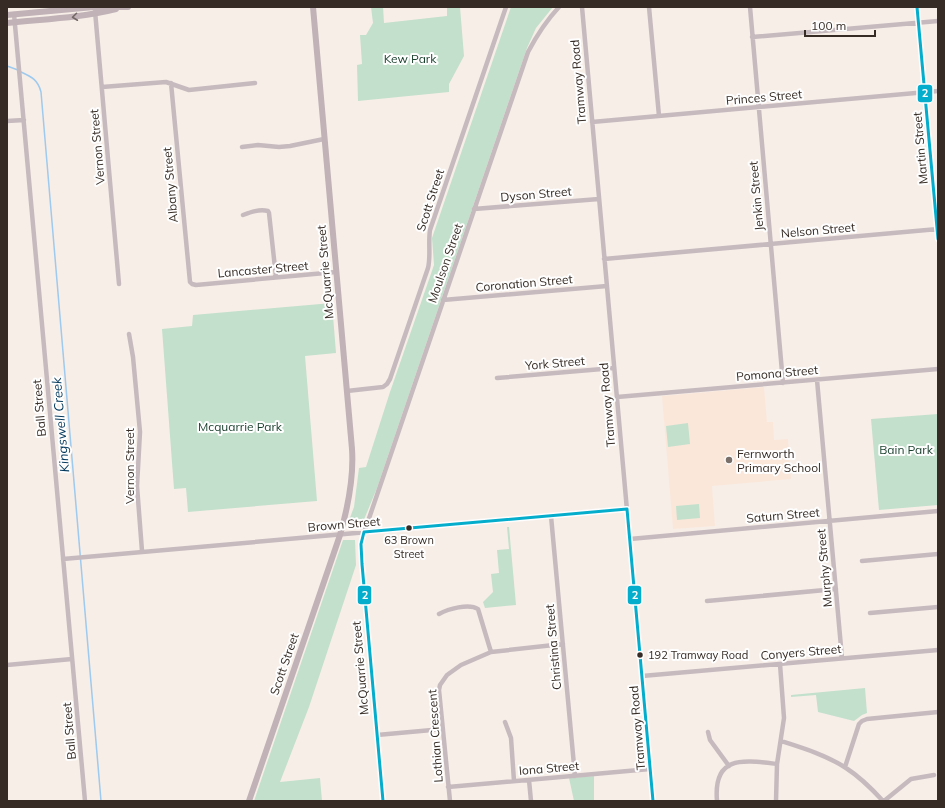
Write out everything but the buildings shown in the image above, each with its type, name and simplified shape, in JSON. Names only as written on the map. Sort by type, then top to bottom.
[{"type":"main road","points":[[7,14],[94,7],[127,7]]},
{"type":"main road","points":[[7,23],[59,19],[95,14],[127,7]]},
{"type":"main road","name":"McQuarrie Street","points":[[312,7],[352,449],[352,469],[347,509],[340,535]]},
{"type":"main road","name":"Scott Street","points":[[249,801],[340,535]]},
{"type":"street","name":"Vernon Street","points":[[94,7],[119,284]]},
{"type":"street","name":"Scott Street","points":[[346,390],[382,387],[387,384],[390,379],[428,268],[430,258],[430,230],[506,7]]},
{"type":"street","name":"Moulson Street","points":[[364,532],[528,52],[537,34],[550,16],[559,7]]},
{"type":"street","name":"Tramway Road","points":[[582,7],[653,801]]},
{"type":"street","points":[[649,7],[659,116]]},
{"type":"street","name":"Jenkin Street","points":[[750,7],[783,383]]},
{"type":"street","name":"Martin Street","points":[[917,7],[938,239]]},
{"type":"street","points":[[57,10],[59,19]]},
{"type":"street","name":"Ball Street","points":[[14,14],[85,801]]},
{"type":"street","points":[[752,37],[938,21]]},
{"type":"street","points":[[102,87],[159,82],[171,83],[189,90],[255,84]]},
{"type":"street","name":"Albany Street","points":[[171,83],[189,278],[192,284]]},
{"type":"street","name":"Princes Street","points":[[592,122],[938,92]]},
{"type":"street","points":[[7,121],[24,120]]},
{"type":"street","points":[[242,147],[258,145],[280,147],[324,139]]},
{"type":"street","name":"Dyson Street","points":[[474,210],[599,199]]},
{"type":"street","points":[[243,215],[255,211],[268,211],[276,277]]},
{"type":"street","name":"Nelson Street","points":[[604,259],[938,230]]},
{"type":"street","name":"Lancaster Street","points":[[192,284],[336,272]]},
{"type":"street","name":"Coronation Street","points":[[443,300],[607,286]]},
{"type":"street","name":"Vernon Street","points":[[129,334],[133,357],[140,432],[137,486],[142,552]]},
{"type":"street","name":"York Street","points":[[497,378],[614,368]]},
{"type":"street","name":"Pomona Street","points":[[617,397],[938,369]]},
{"type":"street","name":"Murphy Street","points":[[817,380],[842,658]]},
{"type":"street","name":"Brown Street","points":[[63,559],[627,509]]},
{"type":"street","name":"Saturn Street","points":[[630,539],[938,511]]},
{"type":"street","name":"Christina Street","points":[[551,516],[575,776]]},
{"type":"street","name":"McQuarrie Street","points":[[364,532],[361,544],[362,564],[383,801]]},
{"type":"street","points":[[862,561],[938,554]]},
{"type":"street","points":[[707,601],[836,589]]},
{"type":"street","points":[[439,614],[449,609],[472,607],[478,609],[491,652]]},
{"type":"street","points":[[870,613],[938,607]]},
{"type":"street","name":"Lothian Crescent","points":[[450,801],[439,690],[442,680],[446,675],[461,665],[491,652],[563,644]]},
{"type":"street","name":"Conyers Street","points":[[642,676],[938,650]]},
{"type":"street","points":[[7,665],[72,659]]},
{"type":"street","points":[[776,801],[777,764],[783,727],[784,707],[780,664]]},
{"type":"street","points":[[845,767],[862,721],[867,719],[938,712]]},
{"type":"street","points":[[505,722],[511,738],[514,781]]},
{"type":"street","points":[[377,735],[443,729]]},
{"type":"street","points":[[708,732],[710,740],[729,766]]},
{"type":"street","points":[[781,741],[816,752],[845,767],[866,784],[883,801],[911,779],[934,775]]},
{"type":"street","points":[[717,801],[716,787],[718,779],[724,770],[729,766],[742,761],[777,764]]},
{"type":"street","name":"Iona Street","points":[[448,787],[650,769]]},
{"type":"street","points":[[529,780],[531,801]]},
{"type":"shaded area","name":"Fernworth Primary School","points":[[764,387],[767,422],[773,422],[774,440],[788,439],[791,479],[712,486],[715,526],[673,529],[662,396]]},
{"type":"green space","name":"Kew Park","points":[[371,7],[383,7],[384,23],[447,16],[447,7],[460,7],[464,56],[449,84],[449,92],[358,101],[357,65],[362,64],[360,35],[366,35],[373,23]]},
{"type":"green space","points":[[511,7],[553,7],[536,28],[527,48],[377,488],[363,522],[348,523],[354,507],[359,468],[366,467],[434,265],[432,238]]},
{"type":"green space","name":"Mcquarrie Park","points":[[332,303],[336,353],[305,356],[317,501],[188,512],[186,488],[174,489],[162,329],[192,326],[193,315]]},
{"type":"green space","name":"Bain Park","points":[[938,414],[938,505],[879,510],[871,419]]},
{"type":"green space","points":[[688,423],[690,444],[668,447],[666,426]]},
{"type":"green space","points":[[699,504],[700,518],[677,520],[676,506]]},
{"type":"green space","points":[[507,527],[509,527],[516,605],[485,608],[483,602],[493,592],[491,574],[499,573],[497,550],[509,549]]},
{"type":"green space","points":[[343,540],[355,540],[356,565],[309,707],[280,782],[320,778],[322,801],[254,801]]},
{"type":"green space","points":[[865,688],[867,713],[854,721],[818,712],[816,695],[791,697],[791,695]]},
{"type":"green space","points":[[594,776],[594,801],[574,801],[569,778]]},
{"type":"waterway","name":"Kingswell Creek","points":[[7,66],[18,70]]},
{"type":"waterway","name":"Kingswell Creek","points":[[21,72],[34,79],[41,92],[101,801]]},
{"type":"transit line","name":"2","points":[[917,7],[938,239]]},
{"type":"transit line","name":"2","points":[[383,801],[362,564],[361,544],[364,532],[627,509],[653,801]]},
{"type":"place","name":"Fernworth Primary School","points":[[729,460]]},
{"type":"place","name":"63 Brown Street","points":[[409,528]]},
{"type":"place","name":"192 Tramway Road","points":[[640,655]]}]
